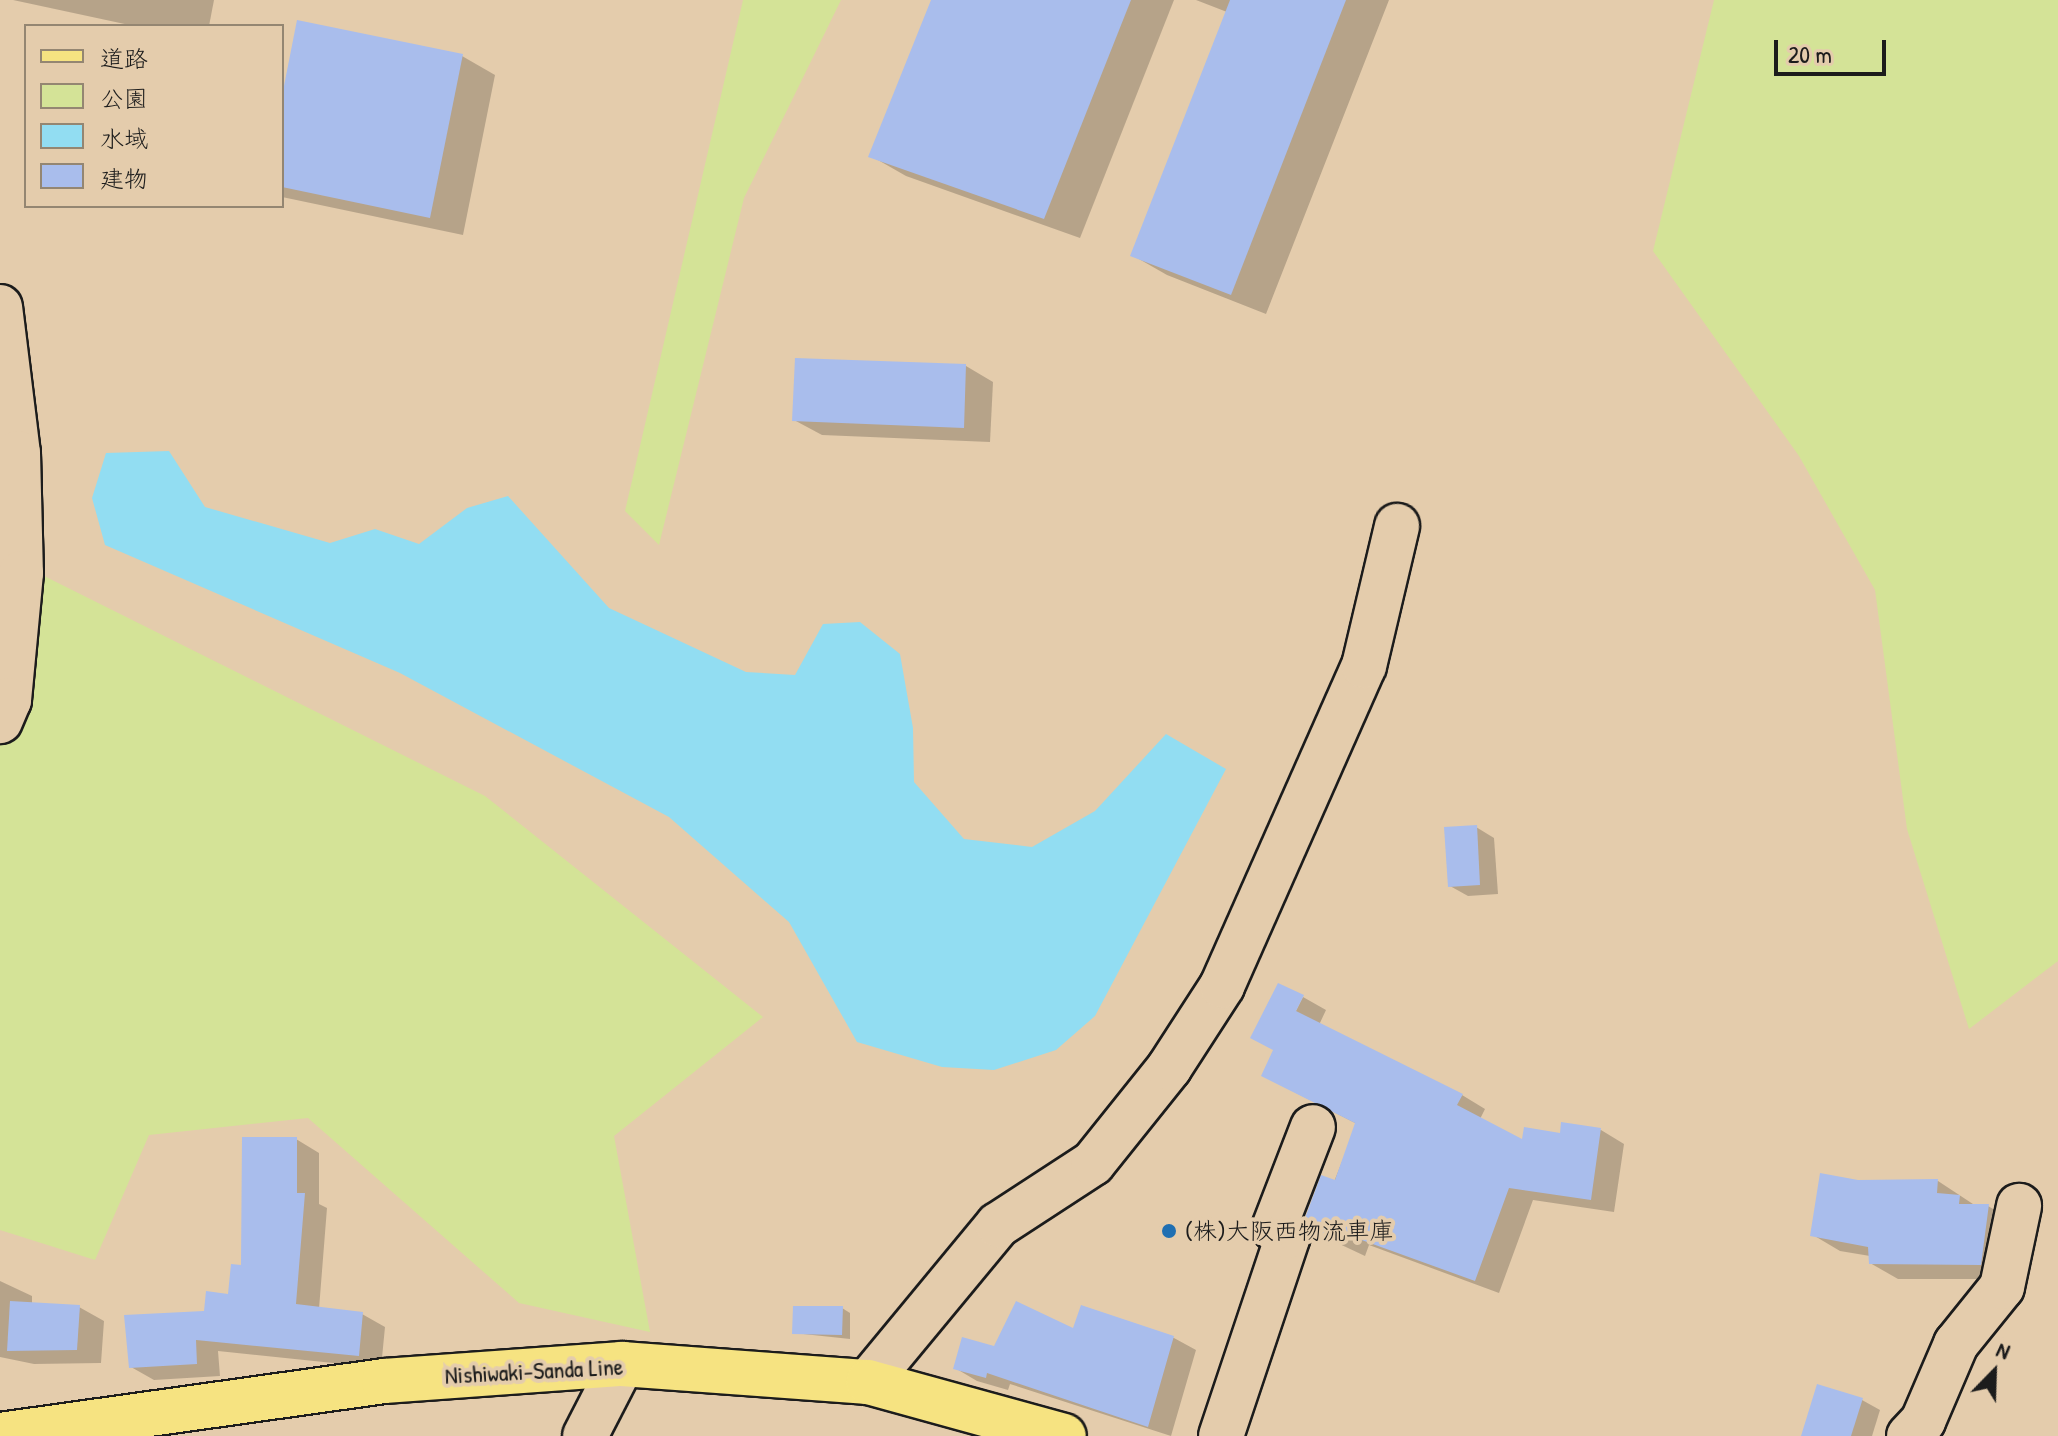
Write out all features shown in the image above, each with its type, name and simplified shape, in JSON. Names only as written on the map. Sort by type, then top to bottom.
[{"type":"main road","name":"Nishiwaki-Sanda Line","points":[[0,1435],[384,1381],[622,1364],[868,1382],[1064,1436]]},
{"type":"street","points":[[0,307],[18,453],[21,573],[9,700],[0,721]]},
{"type":"street","points":[[868,1382],[998,1225],[1093,1163],[1169,1068],[1222,986],[1364,666],[1397,526]]},
{"type":"street","points":[[1221,1436],[1288,1236],[1274,1228],[1313,1127]]},
{"type":"street","points":[[1909,1436],[1923,1421],[1956,1344],[2002,1287],[2019,1206]]},
{"type":"street","points":[[585,1436],[622,1364]]},
{"type":"green space","points":[[743,0],[841,0],[744,198],[659,545],[625,511]]},
{"type":"green space","points":[[1714,0],[2058,0],[2058,961],[1969,1029],[1907,829],[1875,590],[1799,456],[1653,251]]},
{"type":"green space","points":[[0,554],[485,796],[763,1017],[614,1136],[650,1332],[519,1303],[308,1118],[149,1135],[95,1260],[0,1230]]},
{"type":"water","points":[[169,451],[205,507],[330,543],[375,529],[419,544],[467,508],[508,496],[609,608],[746,672],[795,675],[823,624],[860,622],[900,654],[913,728],[914,782],[964,839],[1032,847],[1095,811],[1166,734],[1226,769],[1095,1016],[1056,1050],[994,1070],[942,1067],[857,1042],[789,922],[669,817],[400,673],[105,545],[92,498],[106,453]]},
{"type":"building","points":[[931,0],[1131,0],[1044,219],[868,157]]},
{"type":"building","points":[[1230,0],[1346,0],[1231,295],[1130,256]]},
{"type":"building","points":[[297,20],[463,54],[430,218],[284,187],[284,86]]},
{"type":"building","points":[[795,358],[966,364],[964,428],[792,421]]},
{"type":"building","points":[[1477,825],[1480,885],[1448,887],[1444,827]]},
{"type":"building","points":[[1278,983],[1304,995],[1296,1011],[1463,1094],[1457,1105],[1522,1139],[1524,1127],[1560,1133],[1561,1122],[1601,1128],[1591,1200],[1509,1188],[1475,1281],[1345,1234],[1341,1244],[1313,1234],[1305,1218],[1321,1175],[1335,1180],[1355,1123],[1261,1076],[1273,1050],[1250,1038]]},
{"type":"building","points":[[242,1137],[297,1137],[297,1193],[305,1193],[296,1304],[363,1312],[359,1356],[196,1340],[197,1364],[129,1368],[124,1315],[204,1311],[206,1291],[228,1294],[231,1264],[241,1265]]},
{"type":"building","points":[[1820,1173],[1858,1180],[1938,1179],[1937,1193],[1960,1195],[1959,1204],[1989,1204],[1981,1265],[1869,1264],[1868,1247],[1810,1236]]},
{"type":"building","points":[[10,1301],[80,1305],[77,1350],[7,1351]]},
{"type":"building","points":[[1016,1301],[1073,1328],[1081,1305],[1174,1336],[1148,1427],[987,1373],[986,1378],[953,1369],[962,1337],[994,1346]]},
{"type":"building","points":[[793,1306],[843,1306],[842,1335],[792,1334]]},
{"type":"building","points":[[1817,1384],[1863,1398],[1851,1436],[1801,1436]]},
{"type":"place","name":"(株)大阪西物流車庫","points":[[1169,1231]]}]
